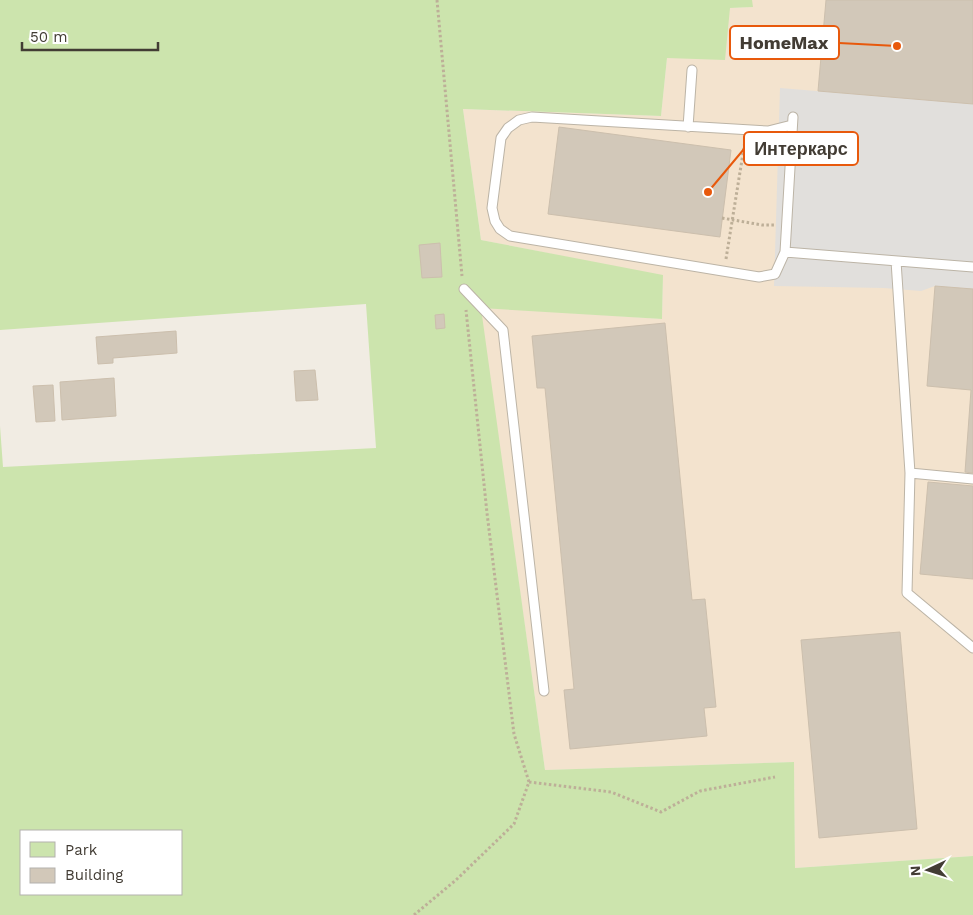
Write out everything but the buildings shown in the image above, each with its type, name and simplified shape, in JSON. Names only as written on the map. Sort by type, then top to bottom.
[{"type":"lane","points":[[688,126],[692,70]]},
{"type":"lane","points":[[532,117],[688,126],[768,131],[793,121],[785,252],[775,274],[759,277],[724,272],[510,236],[500,229],[495,221],[492,208],[501,138],[508,128],[519,120],[532,117]]},
{"type":"lane","points":[[785,252],[973,267]]},
{"type":"lane","points":[[896,261],[910,474],[907,593],[973,648]]},
{"type":"lane","points":[[464,289],[503,330],[544,691]]},
{"type":"lane","points":[[910,474],[973,479]]},
{"type":"path","points":[[414,915],[456,880],[514,824],[529,782],[514,734],[487,513],[452,179],[437,0]]},
{"type":"path","points":[[724,272],[747,130]]},
{"type":"path","points":[[722,218],[762,225]]},
{"type":"path","points":[[529,782],[611,792],[661,812],[700,791],[775,777]]},
{"type":"shaded area","points":[[752,0],[973,0],[973,856],[795,868],[794,762],[545,770],[480,307],[662,319],[663,276],[481,240],[463,109],[661,116],[667,58],[730,8],[752,7]]},
{"type":"shaded area","points":[[780,88],[973,104],[973,289],[935,286],[921,291],[884,288],[774,286]]},
{"type":"green space","points":[[0,0],[752,0],[753,7],[730,8],[725,60],[667,58],[661,116],[463,109],[481,240],[663,275],[662,319],[481,308],[545,770],[794,762],[795,868],[973,856],[973,915],[0,915],[0,426],[3,467],[376,448],[366,304],[0,330]]},
{"type":"place","name":"HomeMax","points":[[897,46]]},
{"type":"place","name":"Интеркарс","points":[[708,192]]}]
